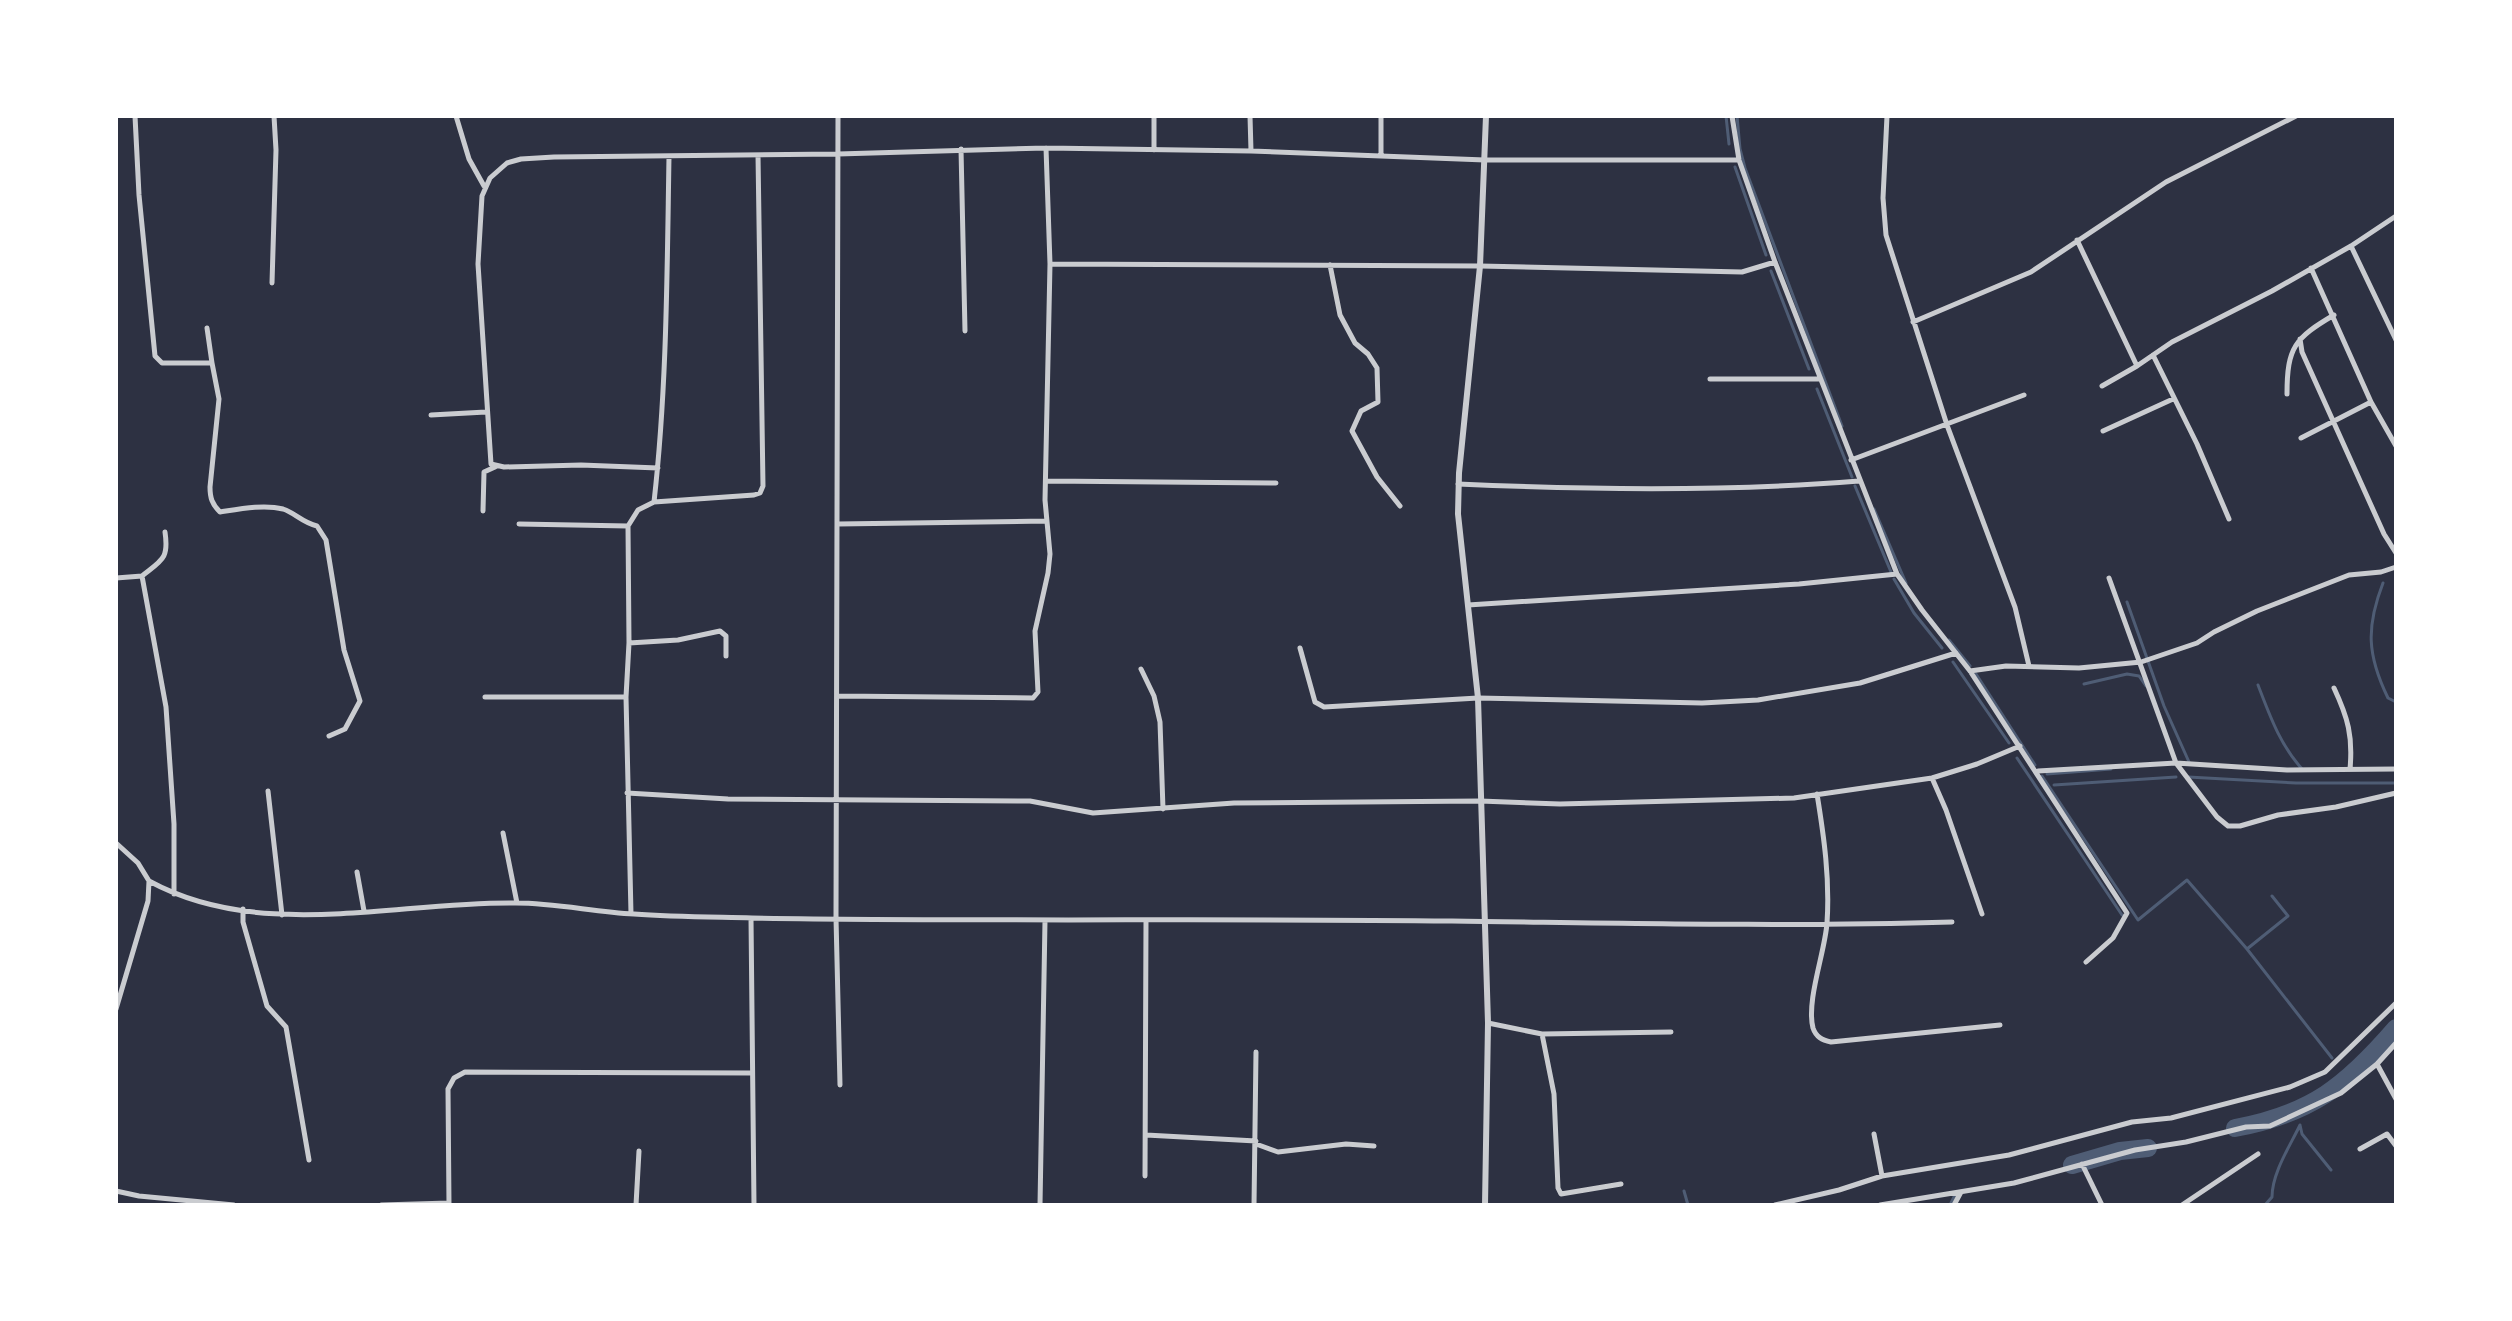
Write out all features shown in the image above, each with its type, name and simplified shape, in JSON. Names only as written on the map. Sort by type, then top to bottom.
[{"type":"street","points":[[135,116],[139,195],[155,356],[162,363],[212,363]]},
{"type":"street","points":[[272,283],[276,150],[274,116]]},
{"type":"street","points":[[456,116],[469,159],[484,187],[478,264],[489,455],[491,464],[496,467]]},
{"type":"street","points":[[838,116],[836,918],[840,1085]]},
{"type":"street","points":[[1154,116],[1154,150]]},
{"type":"street","points":[[1250,116],[1251,151]]},
{"type":"street","points":[[1381,116],[1381,155]]},
{"type":"street","points":[[1485,1205],[1488,1023],[1478,698],[1460,546],[1458,484],[1480,266],[1486,116]]},
{"type":"street","points":[[1732,116],[1739,160],[1775,262],[1897,574],[1970,671],[2127,913],[2113,938],[2086,962]]},
{"type":"street","points":[[1887,116],[1884,228],[1947,425],[2015,607],[2029,666]]},
{"type":"street","points":[[1913,322],[2031,272],[2166,182],[2281,119],[2296,116]]},
{"type":"street","points":[[838,696],[1036,696],[1039,688],[1035,631],[1050,554],[1046,521],[1050,264],[1046,148]]},
{"type":"street","points":[[484,187],[497,170],[521,159],[961,149],[1251,151],[1485,160],[1739,160]]},
{"type":"street","points":[[961,149],[965,331]]},
{"type":"street","points":[[631,914],[626,697],[628,526],[638,510],[654,502],[754,495],[760,493],[763,486],[758,155]]},
{"type":"street","points":[[654,502],[665,383],[669,157]]},
{"type":"street","points":[[2102,386],[2172,342],[2351,246],[2396,216]]},
{"type":"street","points":[[2077,240],[2137,366]]},
{"type":"street","points":[[2351,246],[2396,340]]},
{"type":"street","points":[[1050,264],[1480,266],[1742,272],[1775,262]]},
{"type":"street","points":[[1330,265],[1338,308],[1355,343],[1368,354],[1377,368],[1379,397],[1375,404],[1361,411],[1352,431],[1380,481],[1400,506]]},
{"type":"street","points":[[2311,268],[2371,402],[2396,446]]},
{"type":"street","points":[[2287,394],[2290,355],[2307,331],[2334,315]]},
{"type":"street","points":[[207,328],[219,399],[210,487],[214,506],[220,512],[256,508],[285,510],[306,524],[317,526],[326,540],[344,650],[360,701],[345,729],[329,736]]},
{"type":"street","points":[[2300,339],[2302,352],[2384,534],[2396,553]]},
{"type":"street","points":[[2153,355],[2197,444],[2229,519]]},
{"type":"street","points":[[1710,379],[1819,379]]},
{"type":"street","points":[[1851,460],[2024,395]]},
{"type":"street","points":[[2103,431],[2173,399]]},
{"type":"street","points":[[2301,438],[2371,402]]},
{"type":"street","points":[[431,415],[486,412]]},
{"type":"street","points":[[483,511],[484,472],[496,467],[581,465],[658,468]]},
{"type":"street","points":[[1046,481],[1276,483]]},
{"type":"street","points":[[1458,484],[1612,488],[1804,486],[1859,481]]},
{"type":"street","points":[[838,524],[1046,521]]},
{"type":"street","points":[[519,524],[628,526]]},
{"type":"street","points":[[116,578],[142,576],[165,557],[168,551],[165,532]]},
{"type":"street","points":[[1970,671],[2029,666],[2079,668],[2141,662],[2197,643],[2257,611],[2349,575],[2381,572],[2396,567]]},
{"type":"street","points":[[1468,605],[1799,584],[1897,574]]},
{"type":"street","points":[[142,576],[166,707],[174,824],[174,894]]},
{"type":"street","points":[[2109,578],[2176,763],[2217,817],[2228,826],[2396,793]]},
{"type":"street","points":[[629,643],[678,640],[720,631],[726,636],[726,656]]},
{"type":"street","points":[[1300,648],[1315,702],[1324,707],[1478,698],[1702,703],[1758,700],[1860,683],[1956,653]]},
{"type":"street","points":[[1141,669],[1157,706],[1160,722],[1163,809]]},
{"type":"street","points":[[2334,688],[2349,726],[2352,745],[2350,769]]},
{"type":"street","points":[[485,697],[626,697]]},
{"type":"street","points":[[627,793],[837,801],[1030,801],[1093,813],[1234,803],[1480,801],[1560,804],[1794,798],[1932,778],[2020,746]]},
{"type":"street","points":[[2037,771],[2176,763],[2287,770],[2396,769]]},
{"type":"street","points":[[1932,778],[1982,914]]},
{"type":"street","points":[[268,791],[282,915]]},
{"type":"street","points":[[1817,794],[1826,848],[1827,926],[1812,1018],[1817,1036],[1822,1041],[2000,1025]]},
{"type":"street","points":[[503,833],[517,903]]},
{"type":"street","points":[[116,843],[138,863],[149,881],[174,894],[282,915],[517,903],[631,914],[751,918],[1827,926],[1952,922]]},
{"type":"street","points":[[357,872],[364,911]]},
{"type":"street","points":[[116,1009],[148,901],[149,881]]},
{"type":"street","points":[[243,909],[243,925],[267,1006],[286,1027],[309,1160]]},
{"type":"street","points":[[751,918],[754,1205]]},
{"type":"street","points":[[1040,1205],[1045,921]]},
{"type":"street","points":[[1145,1176],[1146,921]]},
{"type":"street","points":[[1775,1205],[1882,1176],[2009,1155],[2132,1122],[2171,1118],[2290,1087],[2325,1072],[2396,1003]]},
{"type":"street","points":[[1488,1023],[1542,1034],[1671,1032]]},
{"type":"street","points":[[1542,1034],[1554,1094],[1558,1188],[1561,1194],[1621,1184]]},
{"type":"street","points":[[1880,1205],[2014,1183],[2135,1150],[2186,1142],[2246,1127],[2270,1126],[2341,1093],[2377,1064],[2396,1043]]},
{"type":"street","points":[[1254,1205],[1256,1052]]},
{"type":"street","points":[[2377,1064],[2396,1099]]},
{"type":"street","points":[[381,1205],[449,1204],[448,1089],[460,1074],[752,1073]]},
{"type":"street","points":[[1874,1134],[1882,1176]]},
{"type":"street","points":[[2360,1149],[2387,1134],[2396,1146]]},
{"type":"street","points":[[1146,1135],[1256,1143],[1271,1152],[1346,1144],[1374,1146]]},
{"type":"street","points":[[636,1205],[639,1151]]},
{"type":"street","points":[[2182,1205],[2258,1154]]},
{"type":"street","points":[[2082,1164],[2102,1205]]},
{"type":"street","points":[[116,1191],[234,1205]]},
{"type":"street","points":[[1954,1205],[1962,1191]]},
{"type":"waterway","points":[[1726,116],[1729,144]]},
{"type":"waterway","points":[[1737,116],[1745,168],[1842,426]]},
{"type":"waterway","points":[[1735,167],[1766,255]]},
{"type":"waterway","points":[[1771,271],[1809,369]]},
{"type":"waterway","points":[[1817,389],[1852,477]]},
{"type":"waterway","points":[[1855,486],[1891,572]]},
{"type":"waterway","points":[[1874,509],[1906,583]]},
{"type":"waterway","points":[[1894,579],[1914,613],[1942,648]]},
{"type":"waterway","points":[[2383,583],[2374,613],[2371,641],[2381,683],[2388,698],[2396,702]]},
{"type":"waterway","points":[[2127,602],[2164,706],[2189,762]]},
{"type":"waterway","points":[[1949,640],[1970,666]]},
{"type":"waterway","points":[[1953,662],[2009,743]]},
{"type":"waterway","points":[[1976,674],[2035,765]]},
{"type":"waterway","points":[[2084,684],[2127,674],[2139,676],[2146,686]]},
{"type":"waterway","points":[[2258,685],[2282,740],[2303,770]]},
{"type":"waterway","points":[[2017,758],[2122,915]]},
{"type":"waterway","points":[[2047,774],[2111,769]]},
{"type":"waterway","points":[[2042,776],[2138,920],[2187,880],[2247,949]]},
{"type":"waterway","points":[[2054,785],[2176,777]]},
{"type":"waterway","points":[[2188,777],[2296,783],[2396,783]]},
{"type":"waterway","points":[[2272,896],[2288,916],[2247,949],[2332,1058]]},
{"type":"waterway","points":[[2235,1128],[2306,1106],[2343,1081],[2396,1028]]},
{"type":"waterway","points":[[2300,1125],[2302,1134],[2331,1170]]},
{"type":"waterway","points":[[2265,1205],[2272,1197],[2278,1169],[2300,1125]]},
{"type":"waterway","points":[[2072,1165],[2120,1151],[2148,1148]]},
{"type":"waterway","points":[[1684,1191],[1688,1205]]},
{"type":"waterway","points":[[1950,1205],[1955,1195]]}]
